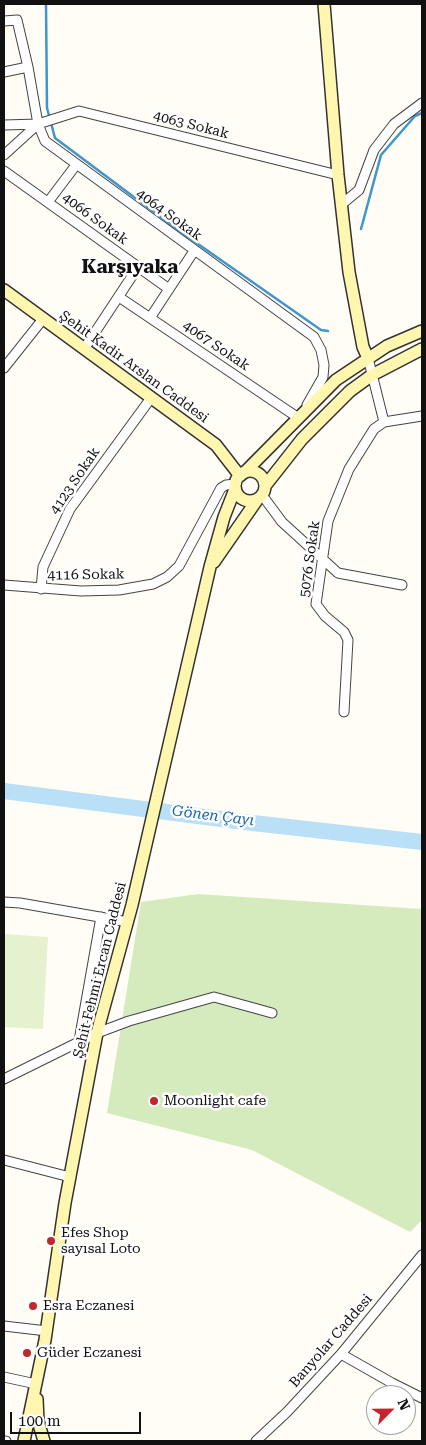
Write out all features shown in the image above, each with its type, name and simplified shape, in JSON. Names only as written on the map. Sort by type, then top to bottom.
[{"type":"main road","points":[[324,4],[338,175],[349,272],[363,347],[368,358]]},
{"type":"main road","name":"Şehit Kadir Arslan Caddesi","points":[[4,290],[216,446],[239,480]]},
{"type":"main road","points":[[239,480],[336,380],[387,346],[422,331]]},
{"type":"main road","name":"Şehit Fehmi Ercan Caddesi","points":[[210,567],[302,439],[329,410],[372,375],[422,349]]},
{"type":"main road","points":[[258,474],[261,494],[244,500],[239,480],[258,474]]},
{"type":"main road","name":"Şehit Fehmi Ercan Caddesi","points":[[24,1441],[47,1331],[70,1177],[97,1033],[128,922],[210,567],[224,517],[239,480]]},
{"type":"main road","name":"Şehit Fehmi Ercan Caddesi","points":[[36,1384],[38,1421],[44,1441]]},
{"type":"street","name":"4064 Sokak","points":[[4,21],[17,20],[28,67],[46,121],[45,141],[314,337],[321,350],[324,365],[323,377],[301,414]]},
{"type":"street","points":[[4,72],[28,67]]},
{"type":"street","points":[[342,204],[359,190],[374,150],[394,124],[422,103]]},
{"type":"street","name":"4063 Sokak","points":[[46,121],[79,111],[338,175]]},
{"type":"street","points":[[4,125],[46,121]]},
{"type":"street","points":[[4,156],[46,121]]},
{"type":"street","points":[[48,202],[76,165]]},
{"type":"street","name":"4066 Sokak","points":[[4,171],[169,289]]},
{"type":"street","points":[[150,318],[194,251]]},
{"type":"street","points":[[84,349],[138,267]]},
{"type":"street","name":"4067 Sokak","points":[[119,297],[301,414]]},
{"type":"street","points":[[4,368],[43,319]]},
{"type":"street","points":[[368,358],[384,422],[422,416]]},
{"type":"street","name":"4123 Sokak","points":[[41,589],[44,567],[70,509],[151,398]]},
{"type":"street","name":"5076 Sokak","points":[[344,712],[348,640],[344,632],[325,616],[316,604],[322,560],[328,521],[349,469],[366,438],[384,422]]},
{"type":"street","name":"4116 Sokak","points":[[6,586],[41,589],[119,590],[153,584],[167,577],[179,566],[221,488],[239,480]]},
{"type":"street","points":[[261,494],[282,522],[338,573],[402,585]]},
{"type":"street","points":[[4,576],[6,586]]},
{"type":"street","points":[[4,902],[128,922]]},
{"type":"street","points":[[79,1041],[101,917]]},
{"type":"street","points":[[4,1079],[97,1033],[129,1021],[214,997],[272,1013]]},
{"type":"street","points":[[4,1160],[70,1177]]},
{"type":"street","name":"Banyolar Caddesi","points":[[256,1441],[287,1412],[341,1354],[422,1255]]},
{"type":"street","points":[[4,1326],[47,1331]]},
{"type":"street","points":[[341,1354],[422,1398]]},
{"type":"street","points":[[4,1377],[36,1384]]},
{"type":"green space","points":[[198,894],[422,909],[422,1220],[410,1232],[252,1150],[107,1113],[141,902]]},
{"type":"green space","points":[[4,934],[48,937],[43,1029],[4,1027]]},
{"type":"waterway","points":[[46,4],[47,108],[55,138],[178,230],[321,330],[328,331]]},
{"type":"waterway","points":[[361,229],[381,155],[415,116],[422,113]]},
{"type":"waterway","name":"Gönen Çayı","points":[[4,791],[244,822],[422,842]]},
{"type":"place","name":"Moonlight cafe","points":[[154,1101]]},
{"type":"place","name":"Efes Shop sayısal Loto","points":[[51,1241]]},
{"type":"place","name":"Esra Eczanesi","points":[[33,1306]]},
{"type":"place","name":"Güder Eczanesi","points":[[27,1353]]},
{"type":"district","name":"Karşıyaka","points":[[130,267]]}]
